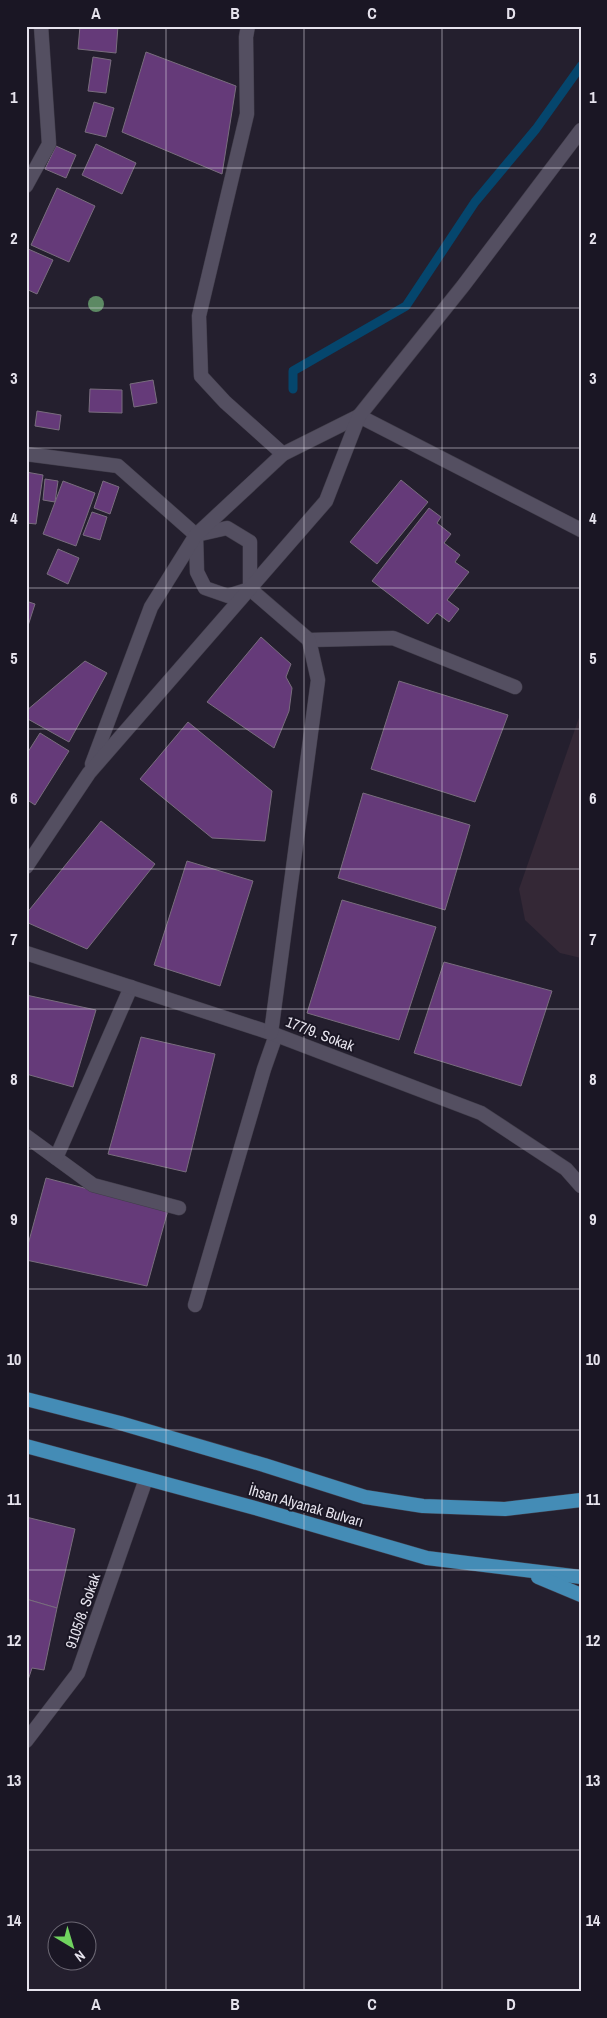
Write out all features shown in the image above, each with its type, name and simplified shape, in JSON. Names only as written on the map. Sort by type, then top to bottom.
[{"type":"main road","name":"İhsan Alyanak Bulvarı","points":[[26,1398],[235,1456],[365,1498],[423,1506],[504,1509],[581,1500]]},
{"type":"main road","name":"İhsan Alyanak Bulvarı","points":[[26,1446],[255,1508],[427,1558],[581,1577]]},
{"type":"main road","points":[[518,1570],[581,1595]]},
{"type":"street","points":[[26,186],[49,144],[42,26]]},
{"type":"street","points":[[248,26],[246,37],[247,114],[199,316],[201,376],[225,402],[282,454]]},
{"type":"street","points":[[26,867],[89,773],[326,501],[359,416],[463,286],[581,130]]},
{"type":"street","points":[[89,773],[151,607],[196,535],[282,454],[359,416]]},
{"type":"street","points":[[359,416],[581,530]]},
{"type":"street","points":[[26,454],[118,466],[196,535],[197,572],[206,588],[228,596],[250,590]]},
{"type":"street","points":[[195,1305],[274,1034],[318,680],[309,640],[250,590],[250,542],[227,528],[196,535]]},
{"type":"street","points":[[309,640],[393,638],[515,687]]},
{"type":"street","name":"177/9. Sokak","points":[[26,953],[274,1034],[480,1113],[566,1169],[581,1186]]},
{"type":"street","points":[[56,1158],[131,987]]},
{"type":"street","points":[[26,1136],[94,1185],[179,1208]]},
{"type":"street","name":"9105/8. Sokak","points":[[26,1741],[78,1673],[146,1479]]},
{"type":"shaded area","points":[[581,712],[581,958],[560,953],[525,920],[519,889]]},
{"type":"building","points":[[80,26],[118,26],[116,53],[78,49]]},
{"type":"building","points":[[146,52],[236,86],[222,174],[122,132]]},
{"type":"building","points":[[93,57],[111,60],[106,93],[88,91]]},
{"type":"building","points":[[94,102],[114,108],[106,137],[85,132]]},
{"type":"building","points":[[96,144],[136,163],[122,194],[82,175]]},
{"type":"building","points":[[56,146],[76,155],[66,178],[45,169]]},
{"type":"building","points":[[57,188],[95,206],[69,262],[31,245]]},
{"type":"building","points":[[26,248],[53,260],[37,294],[26,289]]},
{"type":"building","points":[[153,380],[157,403],[134,407],[130,384]]},
{"type":"building","points":[[90,389],[122,390],[122,413],[89,412]]},
{"type":"building","points":[[37,411],[61,415],[59,430],[35,426]]},
{"type":"building","points":[[26,472],[43,475],[36,524],[26,523]]},
{"type":"building","points":[[45,479],[58,481],[55,502],[43,500]]},
{"type":"building","points":[[401,480],[428,502],[377,564],[350,542]]},
{"type":"building","points":[[63,481],[95,493],[76,546],[43,534]]},
{"type":"building","points":[[103,481],[119,487],[110,514],[94,508]]},
{"type":"building","points":[[429,508],[441,517],[437,523],[451,534],[444,543],[460,555],[455,562],[469,572],[447,600],[459,609],[449,622],[437,613],[428,624],[372,581]]},
{"type":"building","points":[[92,512],[107,517],[100,540],[83,535]]},
{"type":"building","points":[[58,549],[79,558],[68,584],[47,574]]},
{"type":"building","points":[[26,601],[35,604],[26,632]]},
{"type":"building","points":[[261,637],[291,664],[286,677],[292,688],[289,711],[274,748],[207,702]]},
{"type":"building","points":[[85,661],[107,673],[69,742],[26,718],[26,711]]},
{"type":"building","points":[[399,681],[508,715],[475,802],[371,769]]},
{"type":"building","points":[[188,722],[272,791],[265,841],[212,838],[140,779]]},
{"type":"building","points":[[40,733],[69,751],[35,805],[26,799],[26,755]]},
{"type":"building","points":[[363,793],[470,825],[445,910],[338,878]]},
{"type":"building","points":[[101,821],[155,864],[87,949],[26,922],[26,914]]},
{"type":"building","points":[[187,861],[253,881],[220,986],[154,965]]},
{"type":"building","points":[[342,900],[436,927],[399,1040],[307,1013]]},
{"type":"building","points":[[444,962],[552,991],[521,1086],[414,1053]]},
{"type":"building","points":[[26,995],[96,1010],[73,1087],[26,1074]]},
{"type":"building","points":[[141,1037],[215,1054],[186,1172],[108,1154]]},
{"type":"building","points":[[46,1178],[168,1210],[147,1286],[26,1260],[26,1252]]},
{"type":"building","points":[[26,1517],[75,1529],[57,1608],[26,1599]]},
{"type":"building","points":[[26,1599],[57,1608],[44,1670],[32,1668],[26,1686]]},
{"type":"waterway","points":[[293,389],[293,371],[406,306],[475,202],[536,129],[581,66]]}]
